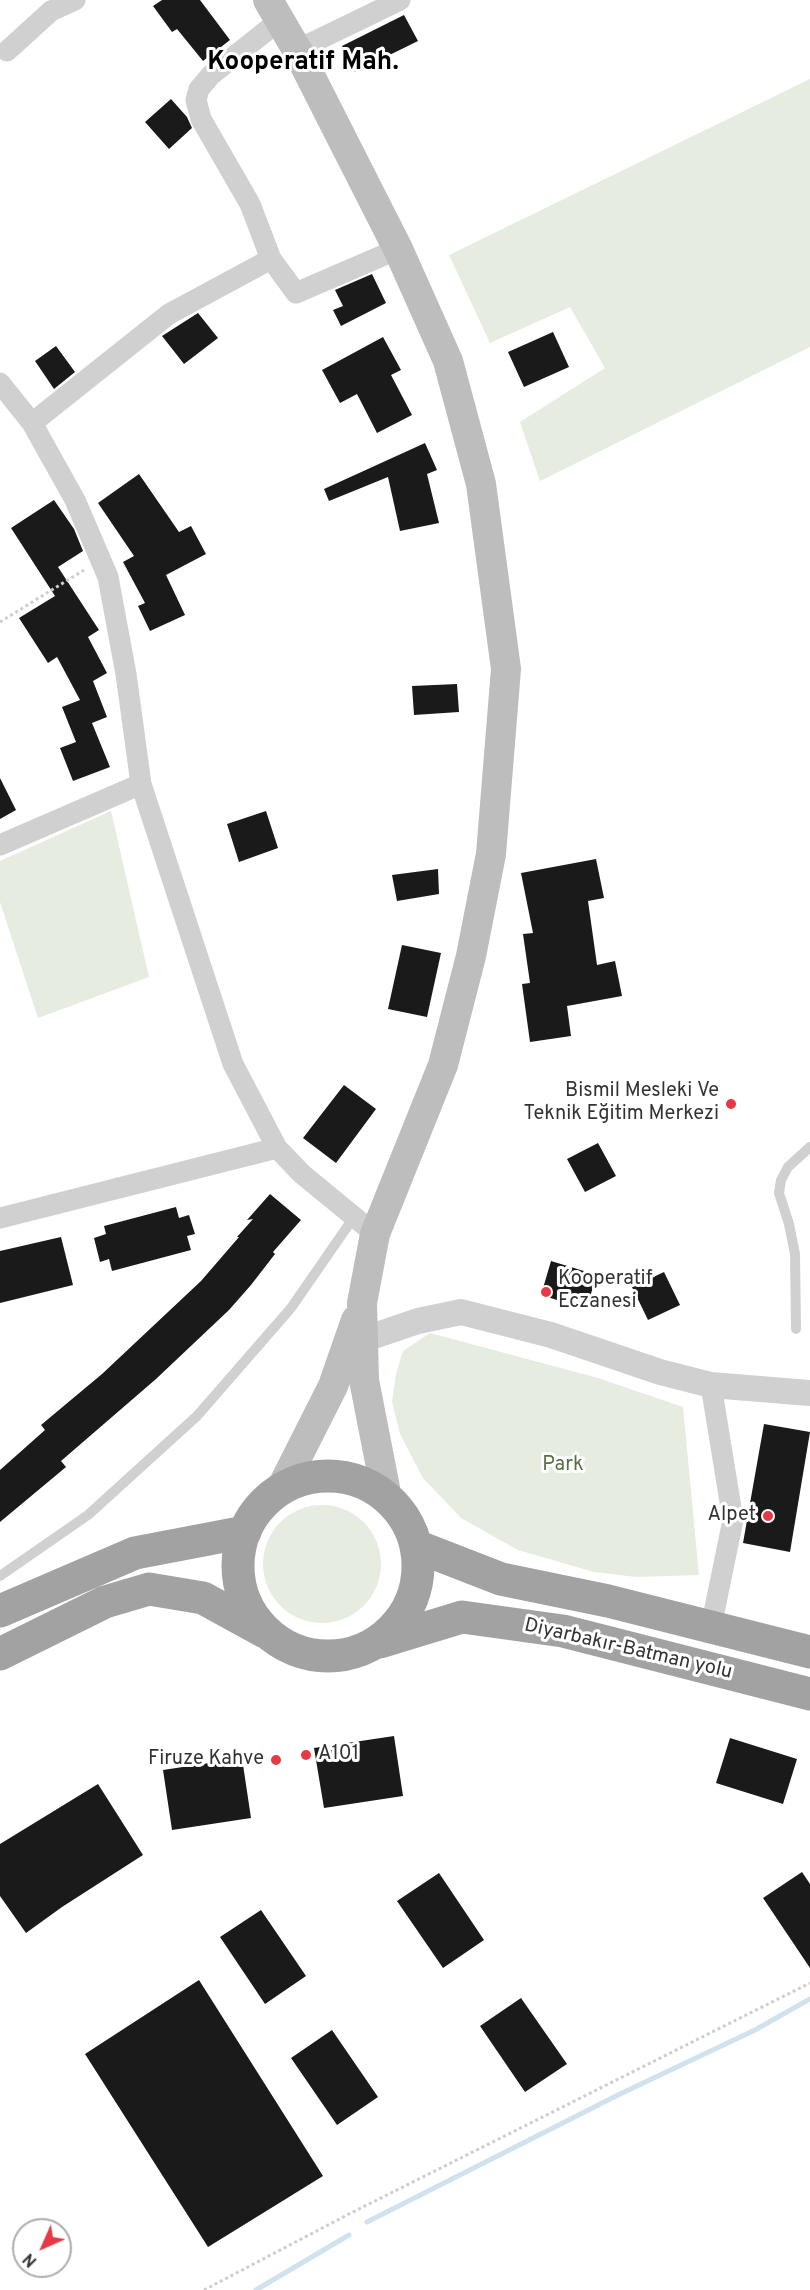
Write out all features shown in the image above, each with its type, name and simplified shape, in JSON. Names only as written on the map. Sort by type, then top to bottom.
[{"type":"highway","points":[[0,1654],[105,1602],[149,1588],[203,1598],[294,1650],[322,1656],[350,1654],[376,1643],[397,1625],[412,1601],[419,1574],[416,1546],[405,1519],[387,1498],[363,1483],[335,1476],[307,1479],[281,1489],[260,1508],[245,1532],[238,1559],[241,1587],[252,1613],[270,1635]]},
{"type":"highway","points":[[0,1611],[135,1553],[245,1532]]},
{"type":"highway","name":"Diyarbakır-Batman yolu","points":[[416,1546],[501,1579],[608,1601],[810,1652]]},
{"type":"highway","name":"Diyarbakır-Batman yolu","points":[[376,1643],[462,1617],[563,1630],[810,1694]]},
{"type":"main road","points":[[274,10],[297,50],[398,249],[448,361],[481,484],[506,669],[490,854],[471,956],[443,1065],[364,1226],[362,1303],[364,1380],[387,1498]]},
{"type":"main road","points":[[281,1489],[333,1386],[362,1303]]},
{"type":"street","points":[[6,51],[51,11],[75,0]]},
{"type":"street","points":[[297,50],[400,0]]},
{"type":"street","points":[[274,10],[199,89],[196,100],[201,119],[250,204],[271,259],[296,293],[398,249]]},
{"type":"street","points":[[32,423],[169,314],[271,259]]},
{"type":"street","points":[[0,383],[32,423],[75,500],[108,576],[126,674],[141,784],[233,1064],[276,1148],[302,1174],[364,1226]]},
{"type":"street","points":[[0,844],[141,784]]},
{"type":"street","points":[[0,1218],[276,1148]]},
{"type":"street","points":[[333,1386],[364,1339],[418,1322],[461,1312],[551,1335],[660,1372],[711,1385],[810,1393]]},
{"type":"street","points":[[711,1385],[733,1520],[711,1627]]},
{"type":"lane","points":[[796,1329],[795,1254],[789,1224],[778,1193],[781,1180],[789,1167],[810,1147]]},
{"type":"lane","points":[[0,1576],[88,1515],[196,1416],[364,1226]]},
{"type":"path","points":[[0,622],[101,560]]},
{"type":"path","points":[[204,2290],[349,2214],[810,1983]]},
{"type":"green space","points":[[810,79],[810,347],[540,481],[520,422],[605,368],[570,307],[490,343],[449,255]]},
{"type":"green space","points":[[111,811],[149,977],[38,1018],[0,902],[0,861]]},
{"type":"green space","name":"Park","points":[[430,1333],[598,1378],[683,1407],[699,1575],[636,1577],[594,1572],[518,1550],[461,1518],[423,1478],[400,1434],[392,1402],[396,1374],[403,1351]]},
{"type":"green space","points":[[322,1505],[345,1510],[364,1522],[376,1541],[381,1564],[376,1587],[364,1606],[345,1618],[322,1623],[299,1618],[280,1606],[268,1587],[263,1564],[268,1541],[280,1522],[299,1510]]},
{"type":"building","points":[[162,0],[200,0],[230,40],[203,61],[177,29],[172,32],[153,6]]},
{"type":"building","points":[[404,15],[418,41],[355,72],[342,46]]},
{"type":"building","points":[[171,99],[187,117],[192,128],[169,149],[145,122]]},
{"type":"building","points":[[372,274],[386,303],[341,326],[333,310],[343,306],[335,290]]},
{"type":"building","points":[[198,313],[218,338],[184,364],[162,336]]},
{"type":"building","points":[[553,332],[569,367],[524,387],[508,352]]},
{"type":"building","points":[[383,337],[401,370],[391,375],[412,415],[377,433],[357,394],[340,403],[322,370]]},
{"type":"building","points":[[56,346],[75,372],[54,389],[35,361]]},
{"type":"building","points":[[425,443],[437,470],[427,474],[439,523],[400,531],[388,477],[329,501],[324,489]]},
{"type":"building","points":[[139,474],[179,532],[191,526],[206,554],[166,575],[185,615],[150,631],[138,606],[145,603],[123,562],[134,556],[98,503]]},
{"type":"building","points":[[54,500],[74,529],[83,551],[58,567],[99,630],[88,637],[107,673],[93,681],[107,717],[92,723],[110,767],[73,781],[60,748],[76,742],[62,707],[80,700],[57,657],[48,663],[19,618],[55,596],[11,528]]},
{"type":"building","points":[[457,684],[459,712],[414,715],[412,686]]},
{"type":"building","points":[[0,778],[16,810],[0,819]]},
{"type":"building","points":[[266,811],[278,848],[239,862],[227,824]]},
{"type":"building","points":[[596,859],[604,898],[588,901],[597,965],[615,961],[622,996],[567,1006],[571,1036],[530,1042],[522,984],[530,983],[523,934],[533,933],[521,873]]},
{"type":"building","points":[[438,869],[439,894],[397,901],[392,875]]},
{"type":"building","points":[[402,945],[441,953],[427,1017],[388,1009]]},
{"type":"building","points":[[344,1085],[376,1109],[336,1163],[303,1138]]},
{"type":"building","points":[[598,1143],[616,1176],[585,1192],[567,1159]]},
{"type":"building","points":[[270,1194],[301,1220],[273,1252],[275,1254],[251,1285],[229,1310],[156,1379],[61,1461],[66,1467],[0,1522],[0,1470],[45,1430],[41,1425],[102,1374],[201,1281],[239,1237],[237,1237],[253,1219],[247,1220]]},
{"type":"building","points":[[176,1207],[179,1218],[189,1215],[195,1234],[187,1236],[191,1250],[112,1271],[109,1259],[100,1262],[94,1238],[106,1234],[104,1226]]},
{"type":"building","points":[[61,1237],[73,1285],[0,1303],[0,1251]]},
{"type":"building","points":[[551,1261],[597,1275],[586,1309],[541,1295]]},
{"type":"building","points":[[664,1272],[680,1305],[648,1320],[632,1287]]},
{"type":"building","points":[[764,1424],[810,1432],[790,1552],[743,1543]]},
{"type":"building","points":[[394,1736],[403,1796],[324,1808],[314,1748]]},
{"type":"building","points":[[730,1738],[797,1759],[783,1804],[716,1783]]},
{"type":"building","points":[[242,1758],[251,1818],[172,1830],[163,1770]]},
{"type":"building","points":[[98,1784],[143,1855],[26,1933],[0,1896],[0,1844]]},
{"type":"building","points":[[802,1872],[810,1884],[810,1968],[763,1898]]},
{"type":"building","points":[[439,1873],[484,1940],[443,1968],[397,1901]]},
{"type":"building","points":[[261,1910],[306,1976],[265,2004],[220,1937]]},
{"type":"building","points":[[199,1980],[323,2176],[208,2247],[85,2054]]},
{"type":"building","points":[[521,1998],[567,2064],[525,2092],[480,2026]]},
{"type":"building","points":[[332,2030],[378,2097],[337,2125],[291,2058]]},
{"type":"waterway","points":[[367,2222],[620,2094],[755,2030],[810,1999]]},
{"type":"waterway","points":[[256,2290],[349,2235]]},
{"type":"place","name":"Bismil Mesleki Ve Teknik Eğitim Merkezi","points":[[731,1104]]},
{"type":"place","name":"Kooperatif Eczanesi","points":[[546,1292]]},
{"type":"place","name":"Alpet","points":[[768,1516]]},
{"type":"place","name":"A101","points":[[306,1755]]},
{"type":"place","name":"Firuze Kahve","points":[[276,1760]]},
{"type":"district","name":"Kooperatif Mah.","points":[[303,64]]}]
